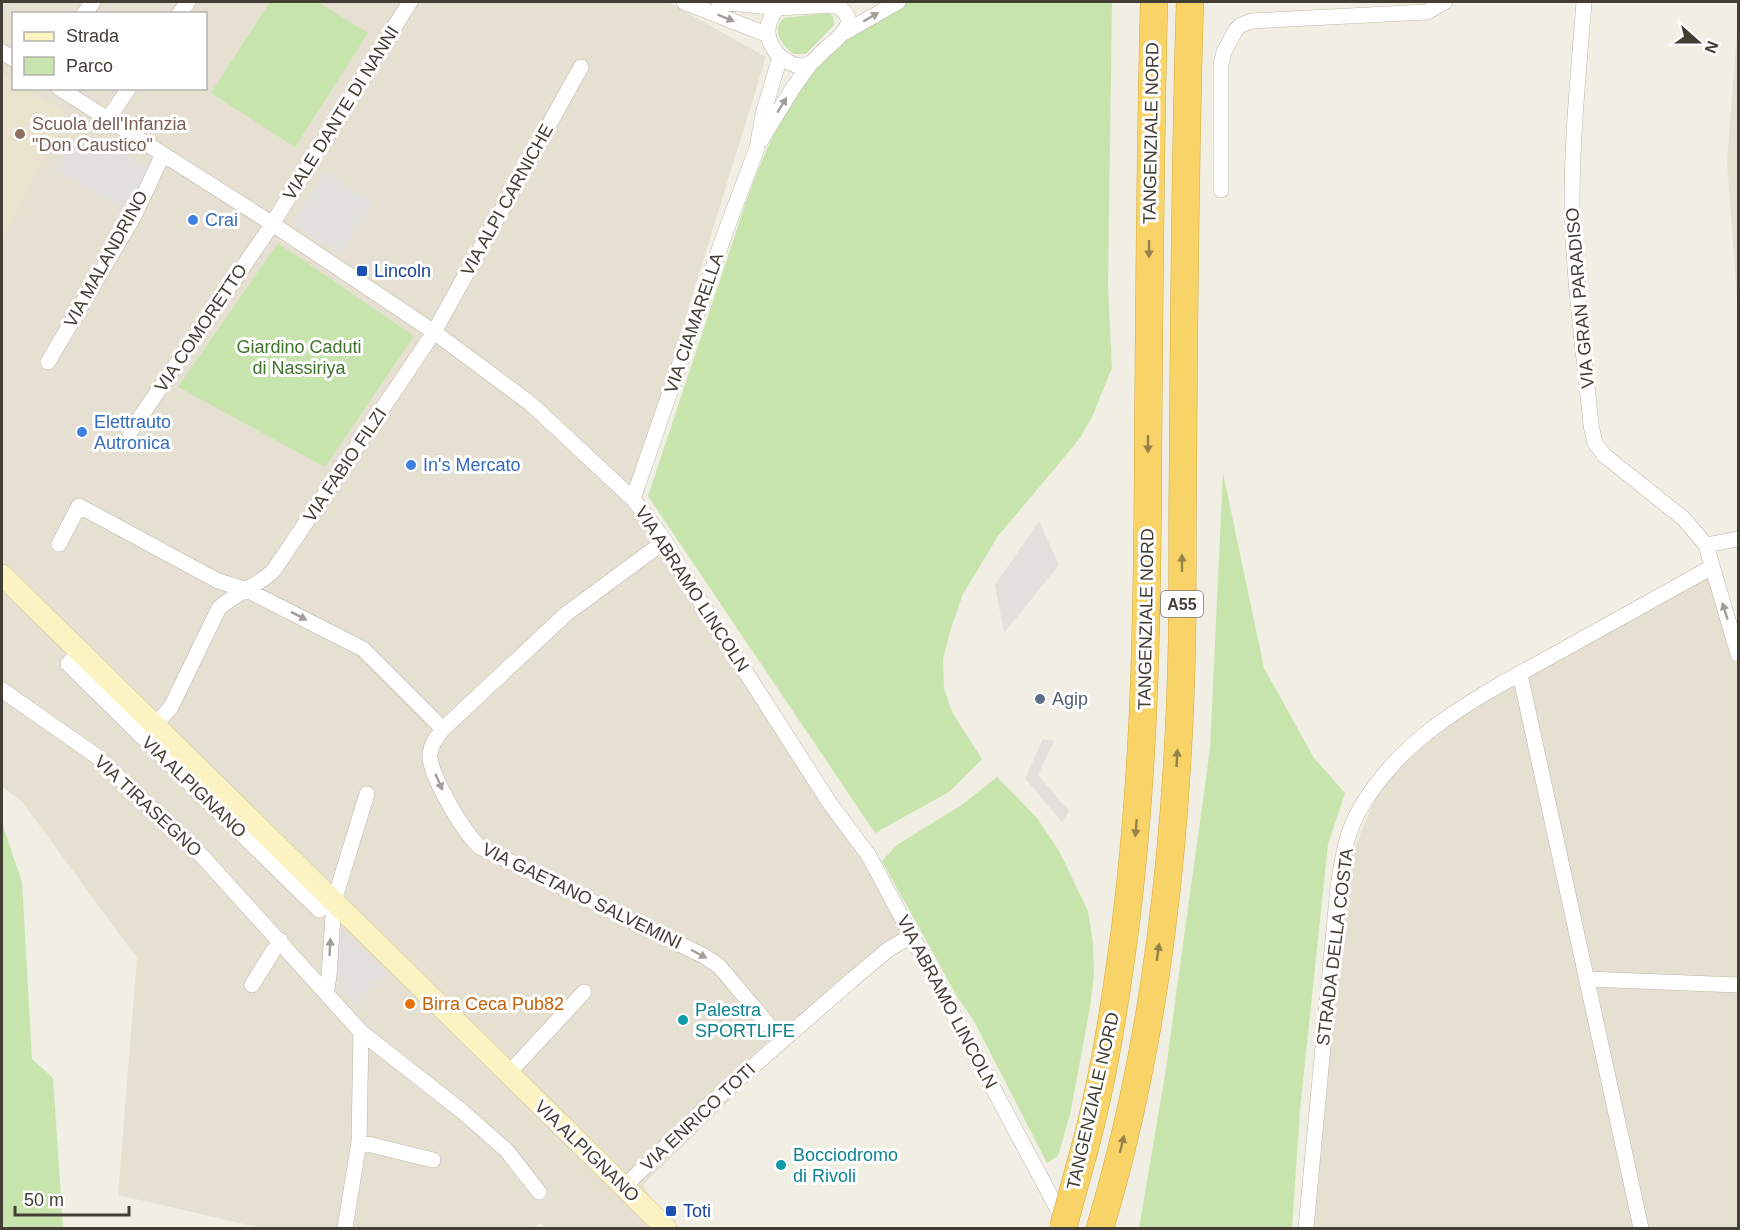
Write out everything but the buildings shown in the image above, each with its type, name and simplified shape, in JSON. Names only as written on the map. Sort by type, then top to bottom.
[{"type":"highway","name":"TANGENZIALE NORD","points":[[1063,1228],[1087,1142],[1111,1029],[1131,882],[1140,783],[1147,578],[1149,174],[1154,2]]},
{"type":"highway","name":"TANGENZIALE NORD","points":[[1100,1228],[1132,1102],[1150,1014],[1167,884],[1176,772],[1182,641],[1185,186],[1190,2]]},
{"type":"street","name":"VIALE DANTE DI NANNI","points":[[271,223],[410,2]]},
{"type":"street","points":[[684,2],[768,35]]},
{"type":"street","points":[[719,2],[778,8],[854,2]]},
{"type":"street","points":[[778,8],[768,25],[772,47],[780,57],[798,64],[810,64],[845,32],[898,2]]},
{"type":"street","points":[[1221,190],[1221,64],[1227,43],[1241,25],[1252,21],[1427,12],[1445,2]]},
{"type":"street","name":"VIA GRAN PARADISO","points":[[1584,2],[1573,154],[1572,204],[1591,425],[1595,443],[1604,455],[1684,519],[1706,545]]},
{"type":"street","points":[[835,5],[846,15],[845,32]]},
{"type":"street","name":"VIA CIAMARELLA","points":[[633,499],[756,148],[763,114],[780,57]]},
{"type":"street","name":"VIA CIAMARELLA","points":[[756,148],[810,64]]},
{"type":"street","name":"VIA ALPI CARNICHE","points":[[434,332],[581,67]]},
{"type":"street","name":"VIA ABRAMO LINCOLN","points":[[62,90],[271,223],[434,332],[531,404],[633,499],[665,541],[686,579],[829,802],[869,856],[1068,1228]]},
{"type":"street","points":[[108,119],[128,90]]},
{"type":"street","name":"VIA MALANDRINO","points":[[48,362],[134,216],[153,171],[163,154]]},
{"type":"street","name":"VIA COMORETTO","points":[[130,432],[271,223]]},
{"type":"street","name":"VIA FABIO FILZI","points":[[155,725],[171,707],[219,608],[229,599],[263,581],[274,570],[434,332]]},
{"type":"street","points":[[59,544],[79,506],[218,581],[247,590],[363,650],[443,729]]},
{"type":"street","points":[[1738,539],[1706,545],[1738,654]]},
{"type":"street","name":"VIA GAETANO SALVEMINI","points":[[665,541],[566,614],[443,729],[434,741],[430,752],[431,763],[450,804],[474,843],[704,956],[718,966],[782,1041]]},
{"type":"street","name":"STRADA DELLA COSTA","points":[[1305,1228],[1338,887],[1346,843],[1359,810],[1389,766],[1423,734],[1464,705],[1712,567]]},
{"type":"street","name":"VIA ALPIGNANO","points":[[2,575],[666,1228]]},
{"type":"street","name":"VIA ALPIGNANO","points":[[79,652],[68,664],[319,910],[334,902]]},
{"type":"street","points":[[1520,674],[1641,1228]]},
{"type":"street","name":"VIA TIRASEGNO","points":[[2,690],[95,755],[202,856],[362,1032],[463,1112],[507,1151],[539,1191]]},
{"type":"street","points":[[326,993],[334,902],[367,794]]},
{"type":"street","name":"VIA ENRICO TOTI","points":[[624,1187],[689,1123],[782,1041],[889,949],[913,935]]},
{"type":"street","points":[[252,985],[280,940]]},
{"type":"street","points":[[1587,979],[1738,985]]},
{"type":"street","points":[[508,1074],[584,992]]},
{"type":"street","points":[[345,1228],[359,1142],[362,1032]]},
{"type":"street","points":[[359,1142],[433,1160]]},
{"type":"shaded area","points":[[2,2],[668,2],[766,57],[634,484],[666,532],[904,929],[643,1185],[669,1228],[544,1228],[541,1223],[533,1228],[261,1228],[118,1195],[137,958],[23,803],[2,786]]},
{"type":"shaded area","points":[[1738,19],[1738,312],[1727,162]]},
{"type":"shaded area","points":[[2,73],[12,80],[12,90],[28,90],[68,115],[38,168],[2,242]]},
{"type":"shaded area","points":[[98,137],[153,171],[134,216],[55,169],[71,143],[88,153]]},
{"type":"shaded area","points":[[325,172],[373,203],[340,255],[292,224]]},
{"type":"shaded area","points":[[1039,521],[1059,565],[1004,633],[995,585]]},
{"type":"shaded area","points":[[1712,567],[1738,654],[1738,1228],[1306,1228],[1338,887],[1389,766],[1520,674]]},
{"type":"shaded area","points":[[1043,739],[1054,741],[1038,775],[1069,811],[1062,822],[1025,778]]},
{"type":"shaded area","points":[[340,928],[387,973],[355,1006],[337,989]]},
{"type":"green space","points":[[270,2],[318,2],[368,33],[295,147],[211,93]]},
{"type":"green space","points":[[910,2],[1112,2],[1108,287],[1112,368],[1092,417],[1080,438],[998,536],[963,594],[951,628],[943,659],[944,688],[952,712],[982,759],[949,792],[875,833],[648,496],[748,196],[784,116],[818,67],[838,47],[873,22]]},
{"type":"green space","points":[[829,13],[833,16],[834,25],[806,54],[794,54],[779,37],[778,27],[784,18]]},
{"type":"green space","name":"Giardino Caduti di Nassiriya","points":[[278,243],[414,336],[325,467],[178,387]]},
{"type":"green space","points":[[1223,473],[1264,668],[1314,758],[1345,793],[1328,844],[1300,1110],[1292,1228],[1139,1228],[1165,1075],[1210,749]]},
{"type":"green space","points":[[997,777],[1037,818],[1059,851],[1088,911],[1093,943],[1094,975],[1090,1007],[1070,1115],[1058,1156],[1047,1163],[974,1021],[958,998],[882,861],[897,845],[963,804]]},
{"type":"green space","points":[[2,823],[22,882],[32,1059],[53,1078],[63,1228],[2,1228]]},
{"type":"place","name":"Scuola dell'Infanzia \"Don Caustico\"","points":[[20,134]]},
{"type":"place","name":"Crai","points":[[193,220]]},
{"type":"place","name":"Lincoln","points":[[362,271]]},
{"type":"place","name":"Elettrauto Autronica","points":[[82,432]]},
{"type":"place","name":"In's Mercato","points":[[411,465]]},
{"type":"place","name":"Agip","points":[[1040,699]]},
{"type":"place","name":"Birra Ceca Pub82","points":[[410,1004]]},
{"type":"place","name":"Palestra SPORTLIFE","points":[[683,1020]]},
{"type":"place","name":"Bocciodromo di Rivoli","points":[[781,1165]]},
{"type":"place","name":"Toti","points":[[671,1211]]}]
